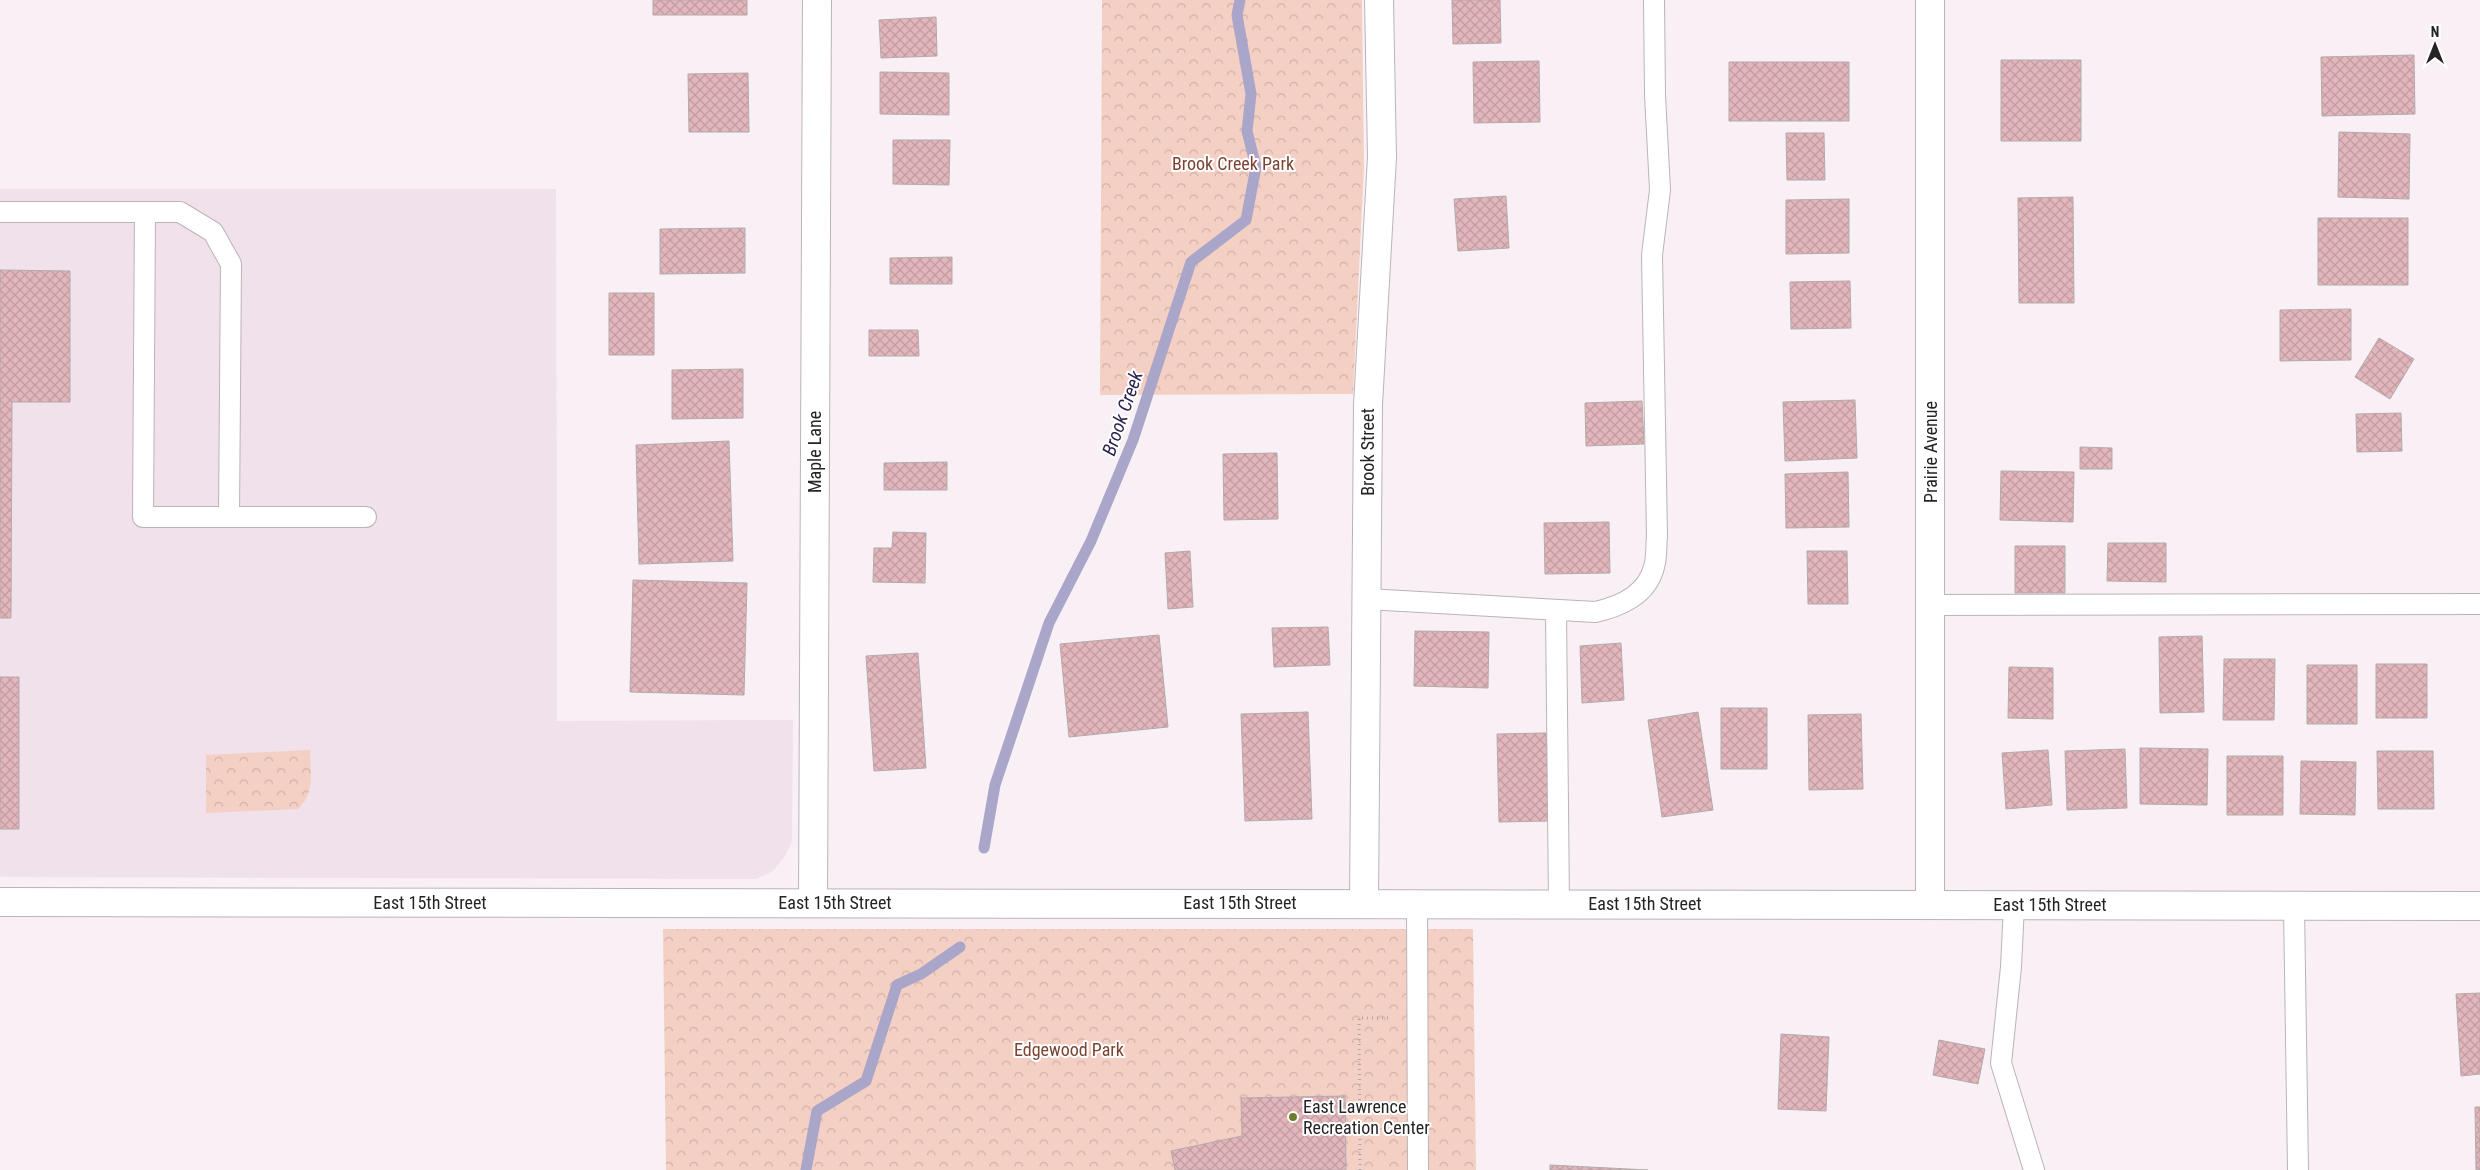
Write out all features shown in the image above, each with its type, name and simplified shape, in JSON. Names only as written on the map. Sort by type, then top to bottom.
[{"type":"street","name":"Maple Lane","points":[[813,903],[817,0]]},
{"type":"street","name":"Brook Street","points":[[1364,904],[1368,405],[1382,158],[1379,0]]},
{"type":"street","name":"Prairie Avenue","points":[[1930,0],[1930,904]]},
{"type":"street","name":"East 15th Street","points":[[0,902],[2480,906]]},
{"type":"lane","points":[[1367,599],[1595,612],[1617,607],[1643,590],[1654,568],[1657,536],[1652,255],[1660,190],[1655,95],[1654,0]]},
{"type":"lane","points":[[0,212],[180,212],[213,232],[231,264],[229,517]]},
{"type":"lane","points":[[145,212],[143,517],[366,517]]},
{"type":"lane","points":[[1931,605],[2480,604]]},
{"type":"lane","points":[[1556,611],[1559,904]]},
{"type":"lane","points":[[1417,904],[1418,1170]]},
{"type":"lane","points":[[2014,905],[2011,967],[2001,1063],[2034,1170]]},
{"type":"lane","points":[[2294,906],[2298,1170]]},
{"type":"path","points":[[1360,1170],[1359,1018],[1389,1018],[1389,1008]]},
{"type":"shaded area","points":[[0,189],[556,189],[557,721],[793,720],[792,842],[785,856],[773,871],[756,879],[0,877]]},
{"type":"green space","name":"Brook Creek Park","points":[[1102,0],[1362,0],[1364,167],[1353,394],[1100,395]]},
{"type":"green space","points":[[310,750],[310,789],[304,803],[298,809],[206,813],[206,755]]},
{"type":"green space","name":"Edgewood Park","points":[[663,929],[1473,929],[1476,1170],[666,1170]]},
{"type":"building","points":[[653,0],[747,0],[747,15],[653,15]]},
{"type":"building","points":[[1452,0],[1500,0],[1501,43],[1453,44]]},
{"type":"building","points":[[936,17],[937,56],[881,58],[879,20]]},
{"type":"building","points":[[2414,55],[2415,114],[2322,116],[2321,57]]},
{"type":"building","points":[[2001,60],[2081,60],[2081,141],[2001,141]]},
{"type":"building","points":[[1539,61],[1540,122],[1474,123],[1473,62]]},
{"type":"building","points":[[1729,62],[1849,62],[1849,121],[1729,121]]},
{"type":"building","points":[[880,72],[949,73],[949,115],[880,114]]},
{"type":"building","points":[[748,73],[749,132],[689,132],[688,74]]},
{"type":"building","points":[[2339,132],[2410,134],[2409,199],[2338,197]]},
{"type":"building","points":[[1786,133],[1824,133],[1825,180],[1787,180]]},
{"type":"building","points":[[893,140],[950,140],[949,185],[893,184]]},
{"type":"building","points":[[1506,196],[1509,248],[1458,251],[1454,199]]},
{"type":"building","points":[[2073,197],[2074,303],[2019,303],[2018,198]]},
{"type":"building","points":[[1849,199],[1849,253],[1786,254],[1786,200]]},
{"type":"building","points":[[2318,218],[2408,218],[2408,285],[2318,285]]},
{"type":"building","points":[[745,228],[745,273],[660,274],[660,229]]},
{"type":"building","points":[[952,257],[952,284],[890,284],[890,258]]},
{"type":"building","points":[[0,270],[70,271],[70,402],[12,402],[11,618],[0,618]]},
{"type":"building","points":[[1850,281],[1851,328],[1791,329],[1790,282]]},
{"type":"building","points":[[609,293],[654,293],[654,355],[609,355]]},
{"type":"building","points":[[2351,309],[2351,360],[2280,361],[2280,310]]},
{"type":"building","points":[[869,330],[918,330],[919,356],[869,356]]},
{"type":"building","points":[[2379,338],[2414,359],[2390,399],[2355,377]]},
{"type":"building","points":[[743,369],[743,418],[672,419],[672,370]]},
{"type":"building","points":[[1855,400],[1857,458],[1785,461],[1783,402]]},
{"type":"building","points":[[1642,401],[1644,444],[1586,446],[1585,403]]},
{"type":"building","points":[[2401,413],[2402,451],[2357,452],[2356,414]]},
{"type":"building","points":[[729,441],[733,561],[639,564],[636,445]]},
{"type":"building","points":[[2080,447],[2112,448],[2112,469],[2080,469]]},
{"type":"building","points":[[1277,453],[1278,519],[1224,520],[1223,454]]},
{"type":"building","points":[[947,462],[947,490],[884,490],[884,463]]},
{"type":"building","points":[[2001,471],[2074,472],[2073,522],[2000,520]]},
{"type":"building","points":[[1848,472],[1849,527],[1786,528],[1785,474]]},
{"type":"building","points":[[1609,522],[1610,573],[1545,574],[1544,523]]},
{"type":"building","points":[[893,532],[926,533],[925,583],[873,582],[874,548],[892,548]]},
{"type":"building","points":[[2108,543],[2166,543],[2166,582],[2107,581]]},
{"type":"building","points":[[2015,546],[2065,546],[2065,593],[2015,593]]},
{"type":"building","points":[[1190,551],[1193,607],[1168,609],[1165,553]]},
{"type":"building","points":[[1807,551],[1847,551],[1848,604],[1808,604]]},
{"type":"building","points":[[633,580],[747,583],[744,695],[630,692]]},
{"type":"building","points":[[1328,627],[1330,665],[1274,667],[1272,628]]},
{"type":"building","points":[[1415,631],[1489,632],[1488,688],[1414,686]]},
{"type":"building","points":[[1159,635],[1168,727],[1069,737],[1060,644]]},
{"type":"building","points":[[2202,636],[2204,712],[2160,713],[2159,637]]},
{"type":"building","points":[[1621,643],[1624,700],[1582,703],[1580,646]]},
{"type":"building","points":[[918,653],[926,768],[874,771],[866,656]]},
{"type":"building","points":[[2224,659],[2275,659],[2274,720],[2223,720]]},
{"type":"building","points":[[2376,664],[2427,664],[2427,718],[2376,718]]},
{"type":"building","points":[[2307,665],[2357,665],[2357,724],[2307,724]]},
{"type":"building","points":[[2009,667],[2053,668],[2053,719],[2008,718]]},
{"type":"building","points":[[0,677],[19,677],[19,829],[0,829]]},
{"type":"building","points":[[1721,708],[1767,708],[1767,769],[1721,769]]},
{"type":"building","points":[[1308,712],[1312,819],[1245,821],[1241,714]]},
{"type":"building","points":[[1698,712],[1713,810],[1662,817],[1648,720]]},
{"type":"building","points":[[1861,714],[1863,789],[1809,790],[1808,715]]},
{"type":"building","points":[[1546,733],[1549,821],[1499,822],[1497,734]]},
{"type":"building","points":[[2140,748],[2208,749],[2207,805],[2140,804]]},
{"type":"building","points":[[2125,749],[2127,808],[2067,810],[2065,751]]},
{"type":"building","points":[[2048,750],[2052,805],[2006,809],[2002,753]]},
{"type":"building","points":[[2377,751],[2433,751],[2434,809],[2378,809]]},
{"type":"building","points":[[2227,756],[2283,756],[2283,815],[2227,815]]},
{"type":"building","points":[[2301,761],[2356,762],[2355,815],[2300,814]]},
{"type":"building","points":[[2480,993],[2480,1074],[2461,1076],[2456,994]]},
{"type":"building","points":[[1781,1034],[1829,1037],[1826,1111],[1778,1109]]},
{"type":"building","points":[[1939,1040],[1985,1049],[1978,1084],[1933,1075]]},
{"type":"building","name":"East Lawrence Recreation Center","points":[[1345,1096],[1346,1170],[1175,1170],[1171,1151],[1242,1136],[1241,1098]]},
{"type":"building","points":[[2475,1107],[2480,1107],[2480,1170],[2476,1170]]},
{"type":"building","points":[[1550,1165],[1648,1170],[1550,1170]]},
{"type":"waterway","name":"Brook Creek","points":[[984,848],[995,785],[1049,623],[1091,541],[1133,440],[1191,262],[1246,220],[1256,167],[1247,131],[1251,94],[1237,15],[1240,0]]},
{"type":"waterway","name":"Brook Creek","points":[[806,1170],[817,1111],[866,1081],[897,985],[921,974],[960,947]]},
{"type":"place","name":"East Lawrence Recreation Center","points":[[1293,1117]]}]
